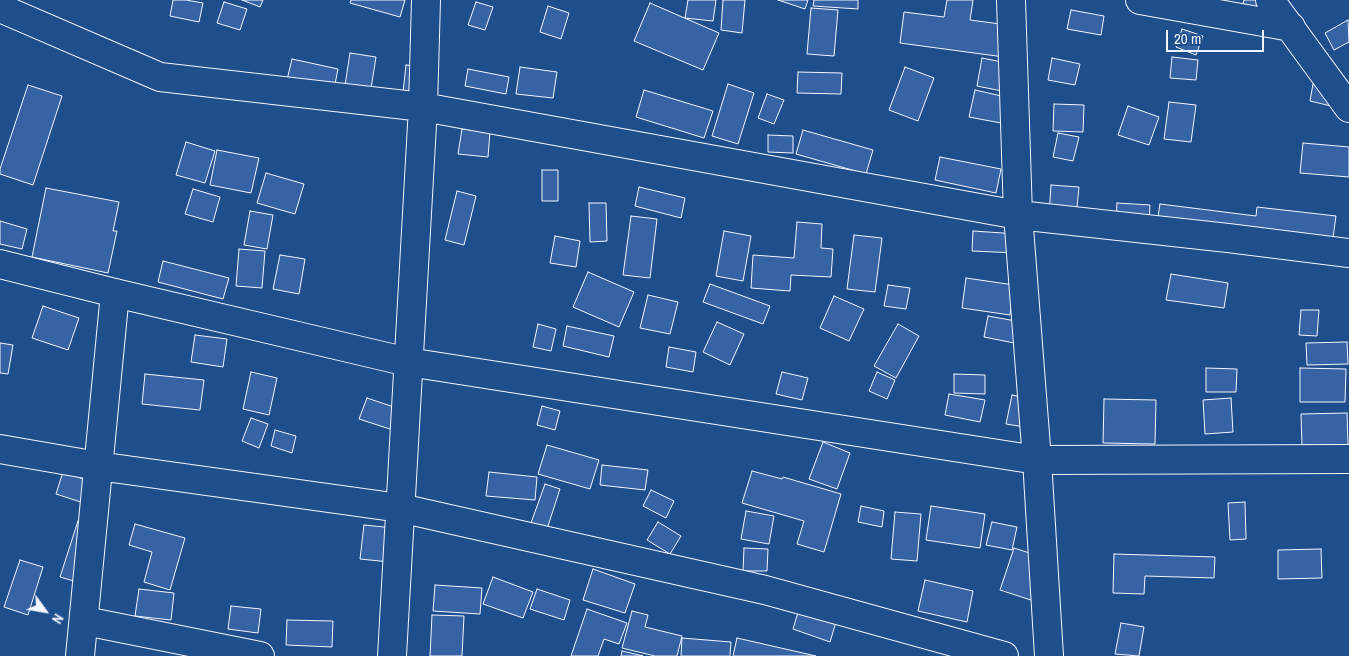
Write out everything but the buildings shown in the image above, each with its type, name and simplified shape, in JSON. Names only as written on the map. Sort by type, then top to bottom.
[{"type":"street","points":[[392,656],[423,106],[426,0]]},
{"type":"street","points":[[1011,0],[1018,215],[1037,460],[1049,656]]},
{"type":"street","points":[[1140,0],[1291,27]]},
{"type":"street","points":[[1270,0],[1349,108]]},
{"type":"street","points":[[0,8],[160,77],[423,106],[1018,215],[1349,253]]},
{"type":"street","points":[[0,264],[408,362],[1037,460],[1349,459]]},
{"type":"street","points":[[80,656],[85,621],[115,293]]},
{"type":"street","points":[[0,449],[98,466],[400,508],[765,590],[1004,656]]},
{"type":"street","points":[[85,621],[260,656]]}]
